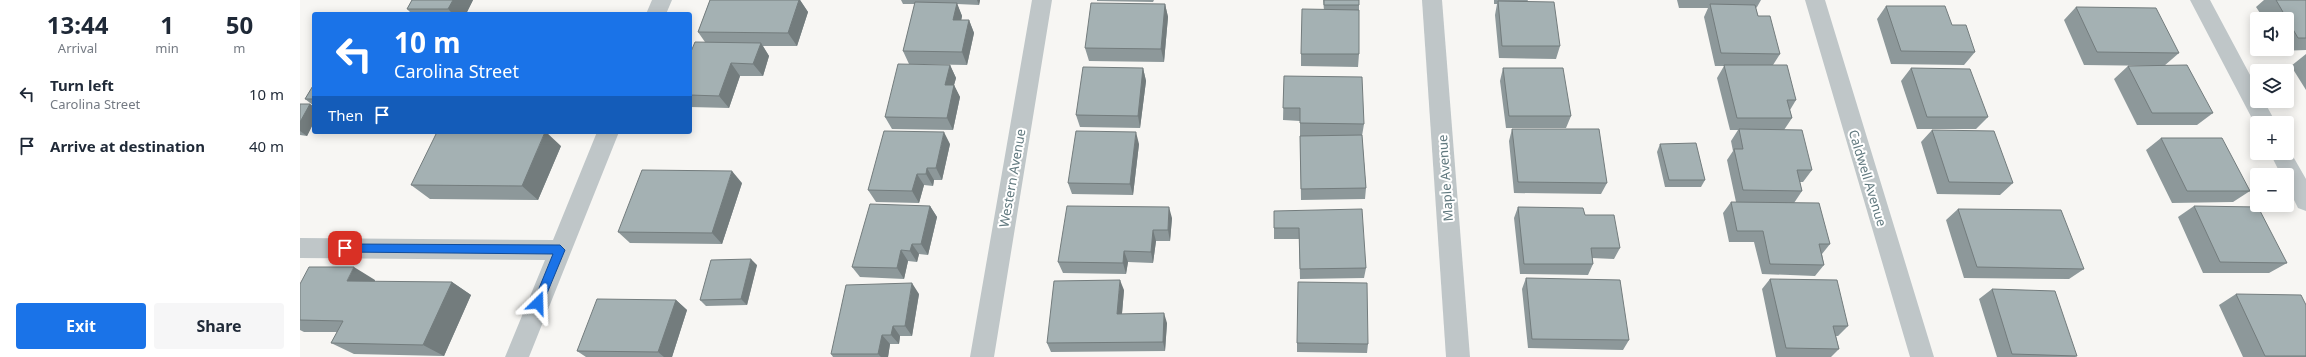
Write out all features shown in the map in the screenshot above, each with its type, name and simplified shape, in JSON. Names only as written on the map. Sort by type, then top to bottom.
[{"type":"street","points":[[657,12],[662,0]]},
{"type":"street","name":"Western Avenue","points":[[982,357],[1042,0]]},
{"type":"street","name":"Maple Avenue","points":[[1432,0],[1458,357]]},
{"type":"street","name":"Caldwell Avenue","points":[[1814,0],[1922,357]]},
{"type":"street","points":[[2200,0],[2261,116]]},
{"type":"street","points":[[517,357],[607,134]]},
{"type":"street","points":[[2285,160],[2306,201]]},
{"type":"street","points":[[300,248],[560,250]]},
{"type":"building","points":[[412,0],[453,0],[448,9],[407,9]]},
{"type":"building","points":[[710,0],[799,0],[788,33],[698,32]]},
{"type":"building","points":[[1324,0],[1359,0],[1359,5],[1324,5]]},
{"type":"building","points":[[2276,0],[2306,0],[2306,38],[2298,38],[2294,31],[2294,12],[2283,12]]},
{"type":"building","points":[[1498,1],[1554,2],[1560,46],[1502,46]]},
{"type":"building","points":[[915,2],[957,3],[953,20],[969,20],[962,52],[903,51]]},
{"type":"building","points":[[1091,3],[1165,4],[1161,49],[1085,48]]},
{"type":"building","points":[[1710,4],[1755,5],[1758,16],[1770,16],[1780,54],[1721,53]]},
{"type":"building","points":[[1886,6],[1945,6],[1952,25],[1966,25],[1975,52],[1901,51]]},
{"type":"building","points":[[2076,7],[2156,8],[2179,53],[2097,52]]},
{"type":"building","points":[[1302,9],[1359,10],[1359,54],[1301,54]]},
{"type":"building","points":[[695,42],[761,43],[753,64],[731,63],[719,96],[692,95],[692,49]]},
{"type":"building","points":[[898,64],[950,65],[945,85],[954,85],[947,118],[885,117]]},
{"type":"building","points":[[1724,65],[1787,65],[1796,100],[1787,100],[1792,118],[1737,118]]},
{"type":"building","points":[[2187,65],[2213,113],[2152,113],[2128,66]]},
{"type":"building","points":[[1083,67],[1143,68],[1138,116],[1076,115]]},
{"type":"building","points":[[1503,68],[1563,68],[1571,116],[1509,116]]},
{"type":"building","points":[[1911,68],[1970,69],[1988,117],[1927,117]]},
{"type":"building","points":[[1284,76],[1362,77],[1364,124],[1300,123],[1300,108],[1283,108]]},
{"type":"building","points":[[312,87],[312,99],[305,99]]},
{"type":"building","points":[[300,104],[310,104],[300,122]]},
{"type":"building","points":[[1512,129],[1599,129],[1607,183],[1518,182]]},
{"type":"building","points":[[1739,129],[1802,130],[1812,170],[1797,170],[1802,191],[1743,190],[1734,149],[1743,149]]},
{"type":"building","points":[[1932,130],[1994,131],[2013,183],[1949,182]]},
{"type":"building","points":[[884,131],[944,132],[936,168],[927,168],[926,174],[917,174],[912,191],[868,190]]},
{"type":"building","points":[[1076,131],[1136,132],[1130,184],[1068,183]]},
{"type":"building","points":[[436,134],[544,134],[522,186],[411,185]]},
{"type":"building","points":[[1362,135],[1366,188],[1301,189],[1300,136]]},
{"type":"building","points":[[2161,138],[2222,138],[2250,191],[2187,191]]},
{"type":"building","points":[[1696,143],[1705,180],[1669,180],[1660,144]]},
{"type":"building","points":[[642,170],[732,171],[712,233],[618,232]]},
{"type":"building","points":[[1731,202],[1819,203],[1830,244],[1819,244],[1824,265],[1770,264],[1763,231],[1737,231]]},
{"type":"building","points":[[870,204],[930,206],[921,244],[912,244],[910,251],[901,250],[897,268],[852,267]]},
{"type":"building","points":[[1067,206],[1169,207],[1168,230],[1153,230],[1151,252],[1124,251],[1123,263],[1058,262]]},
{"type":"building","points":[[2194,206],[2250,207],[2250,212],[2261,212],[2287,263],[2220,262]]},
{"type":"building","points":[[1518,207],[1583,208],[1585,215],[1614,215],[1620,248],[1591,248],[1593,264],[1524,264]]},
{"type":"building","points":[[1362,209],[1366,268],[1300,269],[1299,228],[1274,228],[1274,211]]},
{"type":"building","points":[[1958,209],[2061,210],[2084,269],[1977,267]]},
{"type":"building","points":[[751,259],[741,299],[700,300],[711,260]]},
{"type":"building","points":[[309,267],[354,267],[347,281],[452,282],[423,345],[331,343],[343,321],[300,320],[300,284]]},
{"type":"building","points":[[1526,278],[1620,280],[1629,340],[1532,339]]},
{"type":"building","points":[[1770,279],[1837,280],[1848,326],[1833,326],[1839,349],[1786,348]]},
{"type":"building","points":[[1120,280],[1117,314],[1164,313],[1163,342],[1047,343],[1054,281]]},
{"type":"building","points":[[1298,282],[1367,283],[1368,344],[1297,343]]},
{"type":"building","points":[[912,283],[905,326],[893,326],[891,335],[882,335],[878,354],[831,354],[846,285]]},
{"type":"building","points":[[1992,289],[2055,291],[2077,356],[2012,354]]},
{"type":"building","points":[[2236,294],[2301,295],[2306,305],[2306,356],[2265,356]]},
{"type":"building","points":[[597,299],[676,300],[658,352],[577,351]]},
{"type":"route","points":[[345,248],[560,250],[538,303]]}]
